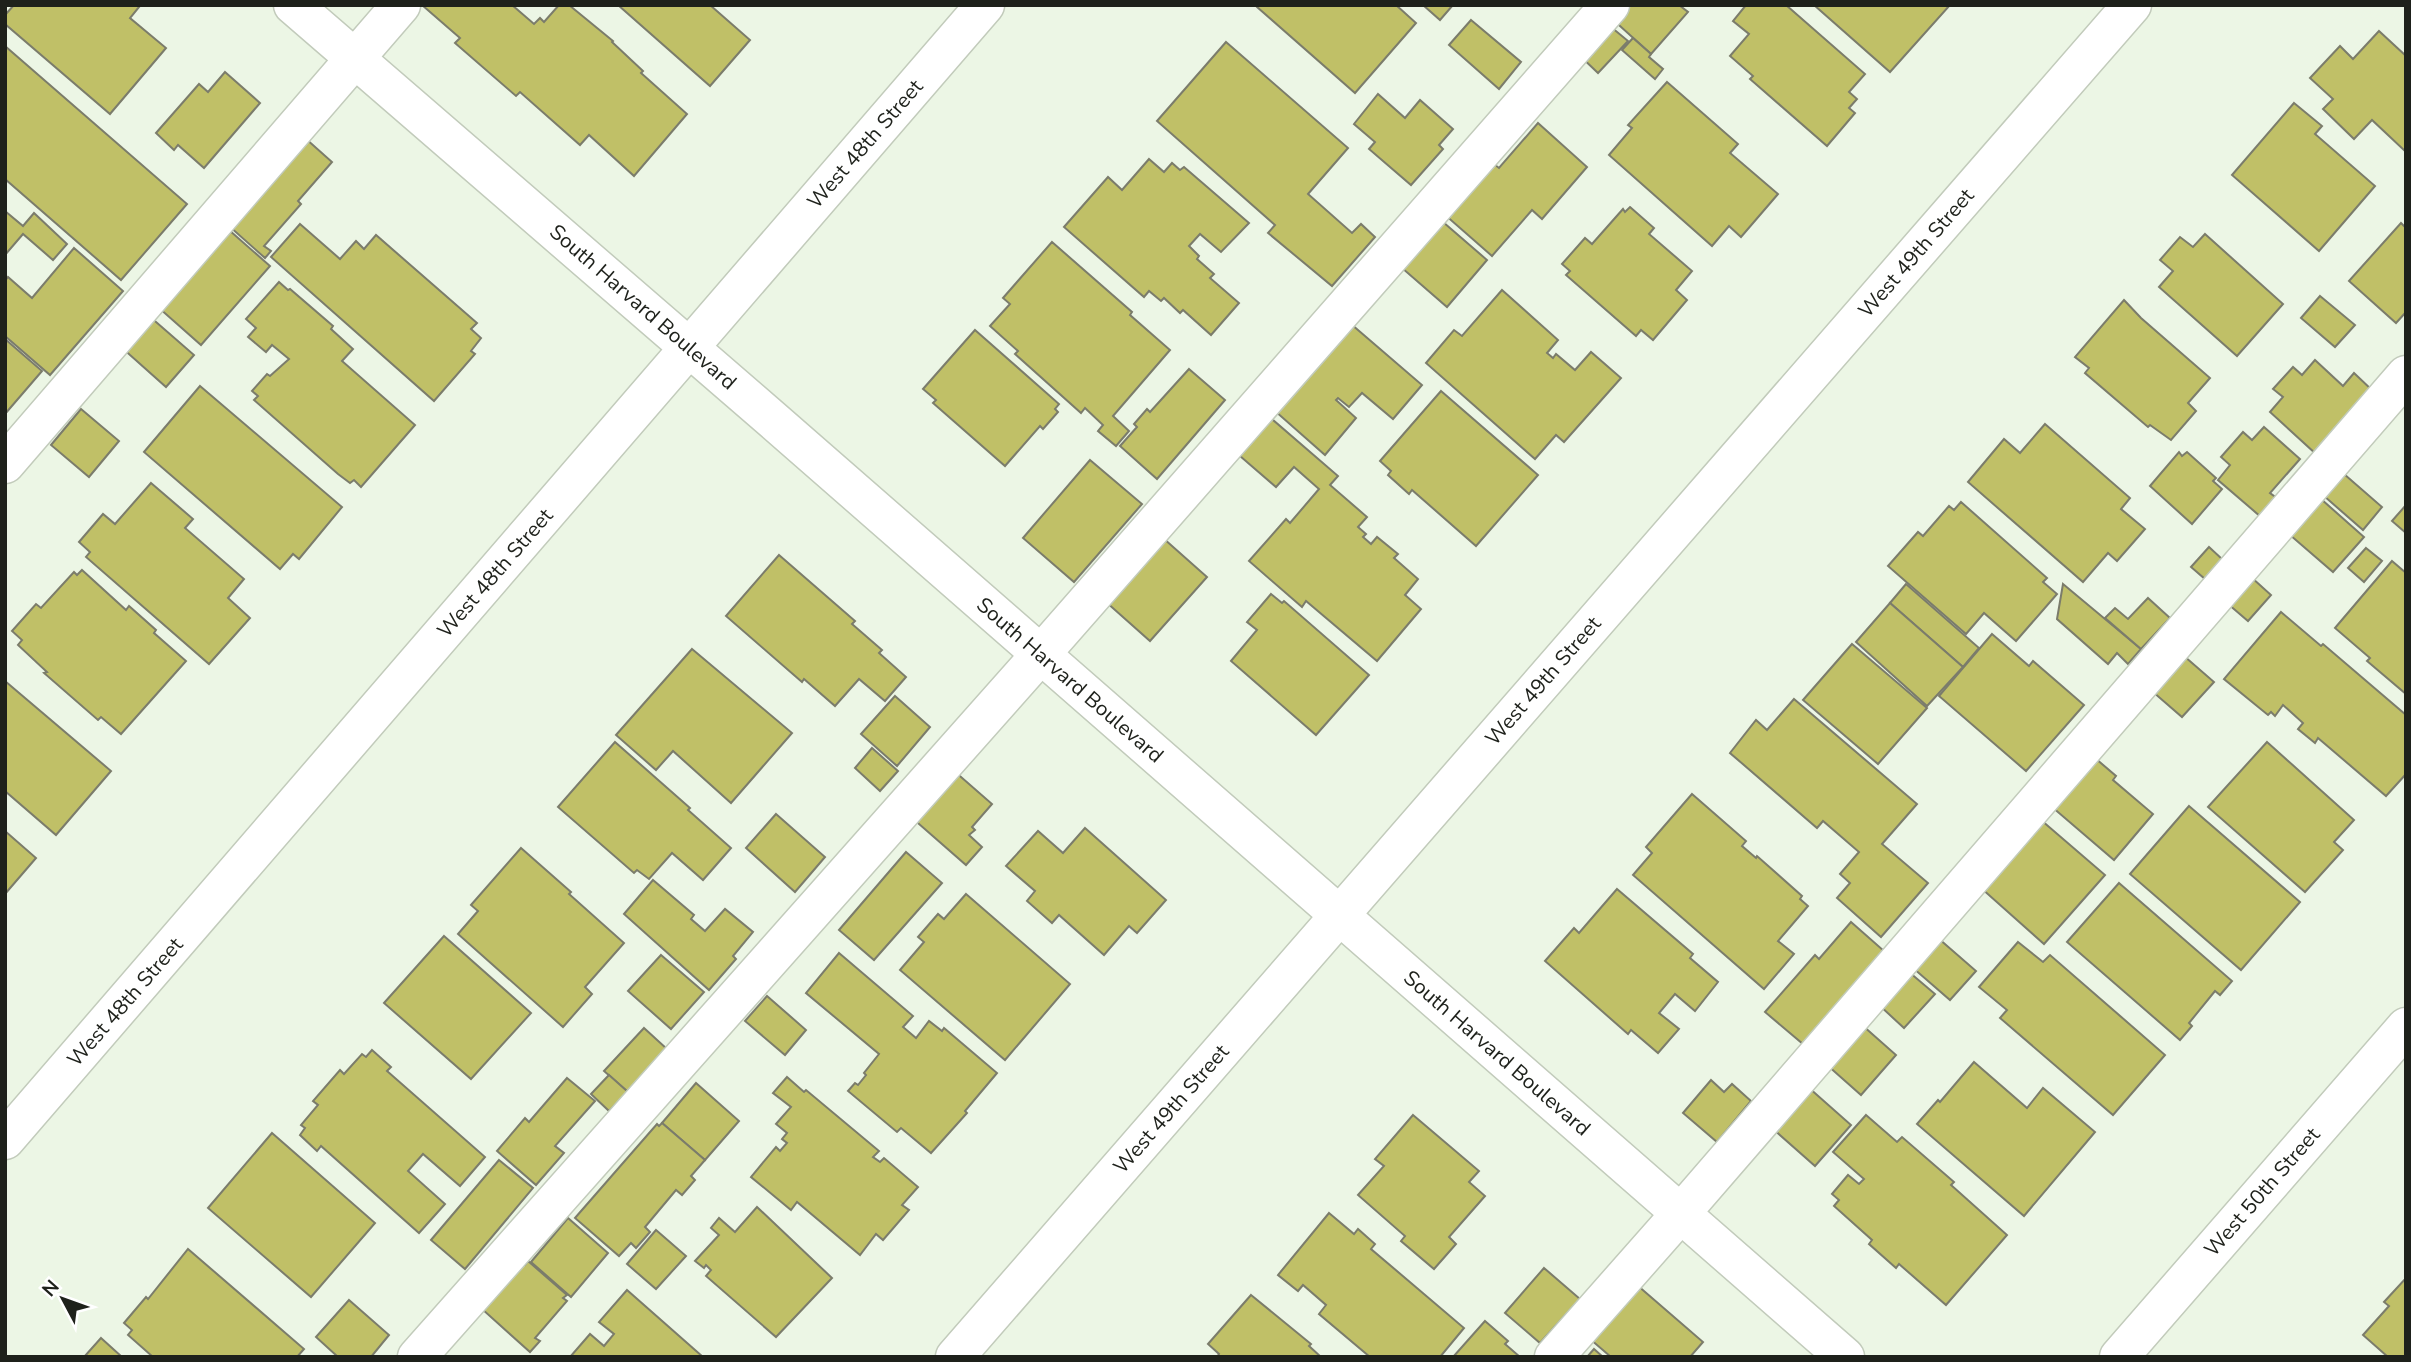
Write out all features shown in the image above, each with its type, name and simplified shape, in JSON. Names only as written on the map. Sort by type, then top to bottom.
[{"type":"street","name":"South Harvard Boulevard","points":[[293,5],[1845,1357]]},
{"type":"street","points":[[5,464],[401,5]]},
{"type":"street","name":"West 48th Street","points":[[5,1140],[985,5]]},
{"type":"street","points":[[416,1357],[1041,654],[1610,5]]},
{"type":"street","name":"West 49th Street","points":[[955,1357],[2132,5]]},
{"type":"street","points":[[1554,1357],[2406,374]]},
{"type":"street","name":"West 50th Street","points":[[2119,1357],[2406,1027]]},
{"type":"building","points":[[14,5],[137,5],[139,7],[130,18],[166,48],[110,114],[5,24],[5,15]]},
{"type":"building","points":[[422,5],[512,5],[534,24],[540,18],[544,22],[559,5],[569,5],[613,41],[643,71],[641,73],[687,114],[634,176],[589,135],[580,145],[520,92],[516,96],[455,43],[460,38]]},
{"type":"building","points":[[618,5],[710,5],[750,40],[710,86]]},
{"type":"building","points":[[1396,5],[1416,23],[1355,93],[1257,7]]},
{"type":"building","points":[[1423,5],[1453,5],[1440,20]]},
{"type":"building","points":[[1621,5],[1679,5],[1688,12],[1651,54],[1610,17]]},
{"type":"building","points":[[1746,5],[1786,5],[1865,74],[1849,92],[1857,99],[1849,108],[1855,113],[1827,146],[1750,79],[1753,76],[1730,56],[1749,34],[1733,21]]},
{"type":"building","points":[[1814,5],[1950,5],[1890,72]]},
{"type":"building","points":[[1471,20],[1521,62],[1499,89],[1449,45]]},
{"type":"building","points":[[1605,22],[1628,41],[1598,73],[1577,53]]},
{"type":"building","points":[[2379,31],[2406,56],[2406,152],[2372,120],[2354,139],[2323,109],[2333,99],[2310,78],[2340,46],[2353,59]]},
{"type":"building","points":[[1633,38],[1663,69],[1655,79],[1622,50]]},
{"type":"building","points":[[1226,42],[1348,148],[1308,194],[1352,233],[1361,224],[1375,237],[1332,286],[1268,233],[1275,225],[1157,121]]},
{"type":"building","points":[[5,46],[187,204],[121,280],[5,179]]},
{"type":"building","points":[[225,72],[260,103],[204,168],[178,145],[174,150],[156,133],[199,84],[208,92]]},
{"type":"building","points":[[1667,82],[1738,144],[1730,153],[1778,194],[1741,237],[1729,226],[1712,246],[1609,155],[1632,128],[1628,125]]},
{"type":"building","points":[[1378,94],[1405,118],[1420,100],[1453,129],[1439,145],[1443,149],[1411,185],[1369,149],[1375,142],[1354,124]]},
{"type":"building","points":[[2294,103],[2322,126],[2315,134],[2375,186],[2319,251],[2232,175]]},
{"type":"building","points":[[1538,123],[1587,167],[1542,219],[1532,210],[1492,256],[1444,214],[1490,161],[1499,168]]},
{"type":"building","points":[[305,138],[332,162],[298,201],[301,204],[264,246],[271,251],[265,258],[229,226]]},
{"type":"building","points":[[1149,159],[1164,172],[1172,163],[1180,170],[1184,167],[1249,223],[1221,252],[1200,234],[1189,246],[1199,256],[1197,259],[1214,274],[1210,278],[1239,303],[1211,335],[1183,310],[1180,313],[1164,298],[1161,301],[1149,291],[1144,297],[1064,227],[1108,177],[1122,190]]},
{"type":"building","points":[[1630,207],[1654,228],[1649,234],[1692,271],[1676,290],[1687,300],[1653,340],[1641,330],[1636,336],[1566,275],[1570,271],[1562,264],[1585,238],[1592,244],[1623,209],[1625,212]]},
{"type":"building","points":[[5,211],[23,226],[34,213],[67,244],[53,260],[23,234],[5,255]]},
{"type":"building","points":[[1443,222],[1487,260],[1447,307],[1402,268]]},
{"type":"building","points":[[2401,223],[2406,228],[2406,312],[2396,323],[2349,281]]},
{"type":"building","points":[[300,224],[340,259],[356,241],[364,249],[376,235],[477,323],[471,329],[481,338],[471,351],[475,354],[434,401],[271,257]]},
{"type":"building","points":[[229,230],[270,266],[201,345],[159,308]]},
{"type":"building","points":[[2205,234],[2283,304],[2237,356],[2159,287],[2173,271],[2160,260],[2180,237],[2193,247]]},
{"type":"building","points":[[1052,242],[1132,312],[1130,315],[1170,350],[1113,416],[1129,431],[1116,446],[1098,431],[1103,425],[1085,408],[1081,413],[1015,354],[1018,351],[990,326],[1010,304],[1003,298]]},
{"type":"building","points":[[74,248],[123,291],[50,375],[5,336],[5,281],[8,277],[32,298]]},
{"type":"building","points":[[279,282],[333,326],[331,329],[353,349],[342,361],[415,425],[361,487],[354,480],[350,483],[338,474],[254,400],[258,396],[252,391],[267,374],[270,376],[289,359],[272,345],[266,352],[248,337],[256,328],[246,319]]},
{"type":"building","points":[[1502,290],[1558,340],[1547,353],[1553,358],[1556,354],[1575,370],[1591,352],[1621,378],[1564,442],[1556,435],[1535,459],[1426,363],[1454,330],[1462,336]]},
{"type":"building","points":[[2320,296],[2355,325],[2335,347],[2301,318]]},
{"type":"building","points":[[2124,300],[2210,378],[2188,403],[2196,411],[2171,440],[2150,425],[2148,427],[2085,373],[2089,368],[2075,357]]},
{"type":"building","points":[[148,315],[194,355],[166,387],[121,347]]},
{"type":"building","points":[[1351,324],[1422,385],[1393,419],[1362,393],[1349,407],[1338,398],[1336,400],[1356,418],[1325,455],[1275,411]]},
{"type":"building","points":[[975,330],[1059,404],[1055,409],[1058,412],[1043,429],[1040,426],[1005,466],[933,403],[936,400],[923,389]]},
{"type":"building","points":[[5,339],[42,371],[5,414]]},
{"type":"building","points":[[2315,360],[2343,386],[2354,373],[2373,391],[2316,454],[2270,412],[2283,397],[2273,389],[2293,367],[2302,375]]},
{"type":"building","points":[[1189,369],[1225,400],[1157,479],[1120,446],[1137,427],[1134,424],[1147,409],[1150,412]]},
{"type":"building","points":[[200,386],[342,507],[299,559],[293,554],[280,569],[144,452]]},
{"type":"building","points":[[1441,391],[1538,475],[1476,546],[1412,490],[1409,494],[1388,475],[1391,471],[1380,461]]},
{"type":"building","points":[[81,409],[119,441],[89,477],[51,445]]},
{"type":"building","points":[[1265,413],[1338,476],[1330,485],[1367,517],[1358,527],[1366,534],[1363,537],[1371,544],[1377,537],[1398,554],[1394,558],[1418,579],[1405,595],[1421,609],[1377,661],[1306,601],[1302,607],[1249,561],[1286,519],[1290,523],[1319,489],[1294,467],[1276,487],[1233,450]]},
{"type":"building","points":[[2045,424],[2130,498],[2121,509],[2145,529],[2117,561],[2108,553],[2083,582],[1968,482],[2004,439],[2020,453]]},
{"type":"building","points":[[2264,427],[2300,459],[2270,493],[2278,499],[2261,517],[2218,480],[2230,465],[2221,457],[2243,432],[2252,440]]},
{"type":"building","points":[[2179,452],[2182,456],[2187,452],[2216,478],[2213,481],[2222,489],[2192,524],[2150,486]]},
{"type":"building","points":[[1090,460],[1142,504],[1074,582],[1023,538]]},
{"type":"building","points":[[2344,474],[2382,507],[2363,530],[2324,496]]},
{"type":"building","points":[[151,483],[193,519],[185,528],[244,579],[228,598],[250,618],[209,664],[86,557],[90,552],[79,542],[103,514],[115,524]]},
{"type":"building","points":[[2321,499],[2364,537],[2333,572],[2290,535]]},
{"type":"building","points":[[1961,502],[2047,578],[2043,582],[2057,594],[2016,641],[1984,613],[1966,634],[1888,566],[1918,532],[1923,536],[1949,506],[1954,510]]},
{"type":"building","points":[[2406,505],[2406,533],[2392,521]]},
{"type":"building","points":[[1163,538],[1207,577],[1150,641],[1106,602]]},
{"type":"building","points":[[2209,547],[2222,559],[2205,579],[2191,567]]},
{"type":"building","points":[[2366,548],[2382,561],[2364,582],[2348,568]]},
{"type":"building","points":[[779,555],[855,621],[852,624],[882,650],[879,653],[906,677],[885,701],[859,679],[835,706],[804,679],[802,682],[726,616]]},
{"type":"building","points":[[2392,561],[2406,573],[2406,694],[2367,661],[2370,658],[2335,628]]},
{"type":"building","points":[[82,570],[126,610],[129,606],[186,661],[121,734],[101,717],[98,720],[44,673],[47,672],[18,645],[22,640],[12,631],[36,604],[41,608],[74,572],[77,575]]},
{"type":"building","points":[[2251,577],[2271,595],[2248,621],[2228,604]]},
{"type":"building","points":[[1906,584],[1979,648],[1963,667],[1890,603]]},
{"type":"building","points":[[2063,584],[2141,649],[2128,664],[2117,653],[2108,664],[2057,619]]},
{"type":"building","points":[[1271,594],[1282,603],[1284,601],[1369,675],[1316,735],[1231,661],[1257,630],[1247,622]]},
{"type":"building","points":[[2148,598],[2170,618],[2141,649],[2105,618],[2115,608],[2128,619]]},
{"type":"building","points":[[1890,603],[1963,667],[1927,706],[1856,642]]},
{"type":"building","points":[[2281,612],[2406,715],[2406,774],[2386,796],[2318,738],[2315,743],[2298,729],[2303,723],[2283,705],[2275,716],[2271,712],[2268,715],[2224,679]]},
{"type":"building","points":[[1992,634],[2029,666],[2033,661],[2084,705],[2026,771],[1939,696]]},
{"type":"building","points":[[1852,644],[1927,708],[1878,764],[1803,700]]},
{"type":"building","points":[[692,649],[792,733],[731,803],[673,751],[656,770],[616,735]]},
{"type":"building","points":[[2184,656],[2214,682],[2182,717],[2153,692]]},
{"type":"building","points":[[5,681],[111,771],[56,835],[5,791]]},
{"type":"building","points":[[895,696],[930,727],[897,766],[861,734]]},
{"type":"building","points":[[1794,699],[1917,804],[1882,844],[1928,883],[1881,937],[1837,898],[1850,883],[1840,874],[1859,852],[1823,821],[1817,828],[1730,753],[1756,720],[1767,730]]},
{"type":"building","points":[[615,742],[731,848],[703,880],[672,853],[649,879],[637,870],[634,873],[558,807]]},
{"type":"building","points":[[2267,742],[2354,820],[2334,842],[2343,850],[2305,892],[2208,807]]},
{"type":"building","points":[[872,748],[898,771],[880,791],[855,768]]},
{"type":"building","points":[[2095,758],[2116,776],[2113,780],[2153,814],[2114,860],[2052,807]]},
{"type":"building","points":[[953,770],[992,804],[972,827],[975,830],[969,835],[982,847],[966,865],[911,817]]},
{"type":"building","points":[[1692,794],[1746,841],[1742,846],[1802,896],[1800,899],[1808,906],[1778,941],[1794,954],[1764,989],[1633,875],[1652,853],[1646,847]]},
{"type":"building","points":[[2189,806],[2300,902],[2241,970],[2130,874]]},
{"type":"building","points":[[776,814],[825,857],[795,892],[746,848]]},
{"type":"building","points":[[2041,820],[2105,875],[2044,944],[1981,888]]},
{"type":"building","points":[[1085,828],[1166,900],[1137,933],[1129,926],[1104,955],[1059,915],[1052,923],[1027,901],[1035,891],[1006,866],[1038,831],[1063,853]]},
{"type":"building","points":[[5,831],[36,858],[5,894]]},
{"type":"building","points":[[521,848],[624,943],[585,987],[592,994],[563,1027],[458,934],[478,911],[471,905]]},
{"type":"building","points":[[906,852],[942,883],[874,960],[839,930]]},
{"type":"building","points":[[653,880],[694,915],[691,919],[705,931],[725,909],[753,932],[733,956],[736,959],[709,990],[624,914]]},
{"type":"building","points":[[2119,883],[2232,981],[2220,995],[2215,991],[2189,1023],[2192,1026],[2180,1040],[2067,942]]},
{"type":"building","points":[[1617,889],[1693,954],[1690,958],[1718,982],[1695,1011],[1675,994],[1659,1013],[1679,1029],[1658,1053],[1631,1030],[1628,1034],[1545,961],[1574,928],[1579,933]]},
{"type":"building","points":[[966,894],[1070,984],[1005,1060],[900,970],[924,942],[918,937],[938,914],[944,919]]},
{"type":"building","points":[[1851,922],[1884,951],[1803,1044],[1765,1012],[1815,955],[1819,959]]},
{"type":"building","points":[[444,936],[531,1013],[471,1079],[384,1003]]},
{"type":"building","points":[[1938,938],[1976,971],[1950,1000],[1913,968]]},
{"type":"building","points":[[2018,942],[2043,962],[2050,955],[2165,1055],[2113,1115],[2000,1018],[2007,1010],[1979,987]]},
{"type":"building","points":[[839,953],[913,1016],[903,1027],[916,1038],[929,1021],[942,1031],[944,1028],[997,1073],[965,1111],[967,1113],[931,1153],[901,1128],[897,1132],[848,1091],[855,1083],[858,1085],[879,1054],[806,993]]},
{"type":"building","points":[[661,955],[704,992],[671,1029],[628,991]]},
{"type":"building","points":[[1909,972],[1935,994],[1904,1028],[1879,1005]]},
{"type":"building","points":[[767,996],[806,1030],[785,1055],[745,1021]]},
{"type":"building","points":[[1862,1025],[1896,1055],[1861,1095],[1827,1065]]},
{"type":"building","points":[[644,1028],[667,1049],[628,1092],[604,1071]]},
{"type":"building","points":[[372,1050],[391,1067],[387,1071],[485,1157],[460,1186],[423,1154],[408,1171],[445,1204],[419,1233],[321,1146],[317,1151],[300,1135],[305,1128],[301,1125],[318,1105],[313,1101],[340,1070],[344,1074],[362,1054],[366,1057]]},
{"type":"building","points":[[1974,1062],[2027,1108],[2043,1088],[2095,1132],[2024,1216],[1917,1124]]},
{"type":"building","points":[[609,1075],[628,1092],[609,1111],[591,1094]]},
{"type":"building","points":[[787,1077],[879,1151],[873,1157],[880,1162],[884,1158],[918,1187],[902,1205],[909,1210],[883,1240],[876,1234],[860,1255],[797,1202],[791,1210],[751,1177],[776,1147],[780,1151],[787,1143],[782,1139],[787,1133],[776,1124],[791,1107],[773,1093]]},
{"type":"building","points":[[567,1078],[595,1101],[555,1146],[564,1153],[536,1185],[497,1151],[525,1118],[529,1122]]},
{"type":"building","points":[[1711,1080],[1724,1092],[1732,1084],[1751,1101],[1717,1142],[1683,1113]]},
{"type":"building","points":[[696,1083],[739,1121],[705,1160],[662,1123]]},
{"type":"building","points":[[1808,1087],[1851,1125],[1815,1166],[1772,1128]]},
{"type":"building","points":[[1413,1115],[1479,1171],[1469,1182],[1485,1196],[1449,1237],[1456,1244],[1434,1269],[1401,1241],[1405,1236],[1358,1195],[1384,1166],[1375,1159]]},
{"type":"building","points":[[1866,1115],[1897,1142],[1902,1137],[1954,1182],[1951,1185],[2007,1235],[1946,1305],[1899,1264],[1896,1268],[1869,1244],[1872,1240],[1834,1206],[1839,1200],[1832,1194],[1848,1175],[1859,1184],[1864,1179],[1833,1152]]},
{"type":"building","points":[[662,1123],[705,1160],[691,1176],[695,1180],[682,1195],[676,1190],[645,1227],[650,1232],[636,1248],[631,1243],[619,1256],[575,1218],[657,1124],[659,1126]]},
{"type":"building","points":[[272,1133],[375,1223],[311,1297],[208,1208]]},
{"type":"building","points":[[499,1160],[533,1188],[465,1269],[431,1240]]},
{"type":"building","points":[[757,1207],[832,1278],[776,1337],[706,1276],[711,1270],[706,1265],[704,1268],[695,1261],[719,1235],[711,1228],[719,1218],[735,1232]]},
{"type":"building","points":[[1329,1213],[1354,1234],[1358,1229],[1375,1244],[1371,1249],[1464,1328],[1440,1357],[1370,1357],[1319,1314],[1326,1305],[1303,1285],[1298,1291],[1278,1275]]},
{"type":"building","points":[[568,1218],[608,1253],[571,1297],[531,1262]]},
{"type":"building","points":[[656,1230],[686,1256],[656,1289],[627,1264]]},
{"type":"building","points":[[188,1249],[304,1349],[297,1357],[153,1357],[128,1335],[132,1330],[124,1323],[146,1297],[148,1299]]},
{"type":"building","points":[[528,1261],[567,1295],[563,1298],[567,1301],[535,1338],[540,1341],[530,1352],[482,1309],[522,1263],[525,1265]]},
{"type":"building","points":[[1544,1268],[1580,1299],[1540,1343],[1505,1313]]},
{"type":"building","points":[[2406,1278],[2406,1357],[2388,1357],[2363,1335],[2389,1306],[2384,1302]]},
{"type":"building","points":[[1637,1285],[1703,1342],[1690,1357],[1611,1357],[1590,1339]]},
{"type":"building","points":[[627,1290],[703,1357],[570,1357],[590,1334],[604,1346],[614,1334],[599,1322]]},
{"type":"building","points":[[1251,1295],[1311,1344],[1309,1346],[1321,1357],[1217,1357],[1219,1354],[1208,1344]]},
{"type":"building","points":[[349,1300],[389,1335],[371,1357],[338,1357],[316,1337]]},
{"type":"building","points":[[1485,1321],[1508,1341],[1505,1344],[1520,1357],[1453,1357]]},
{"type":"building","points":[[101,1338],[122,1357],[84,1357]]},
{"type":"building","points":[[1594,1349],[1603,1357],[1587,1357]]}]
